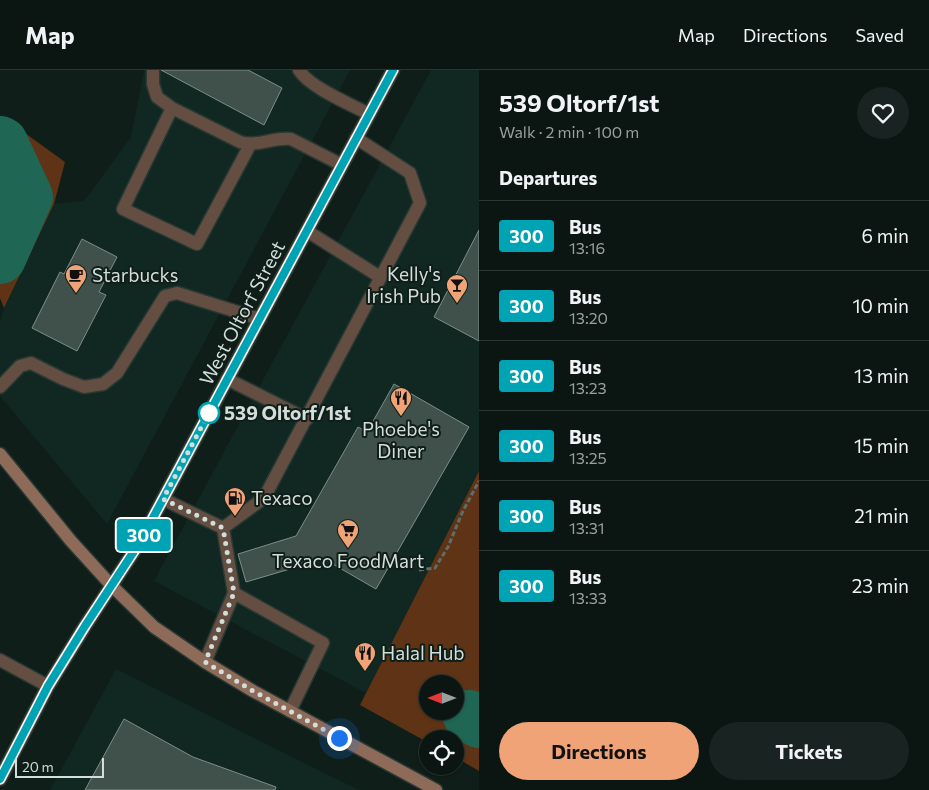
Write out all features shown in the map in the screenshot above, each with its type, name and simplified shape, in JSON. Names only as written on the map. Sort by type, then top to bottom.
[{"type":"main road","name":"West Oltorf Street","points":[[0,779],[48,686],[140,542],[393,70]]},
{"type":"main road","points":[[0,454],[71,541],[111,585],[154,627],[205,662],[419,786],[436,790]]},
{"type":"lane","points":[[153,70],[153,84],[157,97],[172,108],[240,142],[250,145],[282,138],[291,139],[342,165]]},
{"type":"lane","points":[[299,70],[314,85],[369,114]]},
{"type":"lane","points":[[172,108],[123,209],[198,244],[250,145]]},
{"type":"lane","points":[[223,528],[264,498],[420,203],[410,173],[356,138]]},
{"type":"lane","points":[[307,231],[380,277]]},
{"type":"lane","points":[[0,387],[20,366],[31,363],[84,387],[103,384],[117,373],[165,296],[178,293],[260,319]]},
{"type":"lane","points":[[227,379],[307,419]]},
{"type":"lane","points":[[162,502],[223,528]]},
{"type":"lane","points":[[205,662],[234,593],[223,528]]},
{"type":"lane","points":[[234,593],[323,643],[290,711]]},
{"type":"lane","points":[[0,660],[48,686]]},
{"type":"path","points":[[419,570],[435,568],[448,547],[462,513],[479,481]]},
{"type":"shaded area","points":[[144,70],[350,70],[107,524],[0,396],[0,323],[4,308],[54,204],[84,201],[131,137]]},
{"type":"shaded area","points":[[431,70],[479,70],[479,471],[366,693],[154,581]]},
{"type":"shaded area","points":[[0,117],[65,162],[54,204],[4,308],[0,298],[0,235],[13,204],[8,168],[0,159]]},
{"type":"shaded area","points":[[479,471],[479,771],[464,762],[464,730],[419,730],[419,738],[360,705]]},
{"type":"shaded area","points":[[116,669],[359,790],[50,790]]},
{"type":"building","points":[[161,70],[248,70],[282,88],[264,125]]},
{"type":"building","points":[[479,230],[479,341],[434,317]]},
{"type":"building","name":"Starbucks","points":[[82,239],[117,257],[99,292],[106,295],[77,351],[32,328],[60,272],[64,274]]},
{"type":"building","points":[[394,384],[469,427],[376,589],[324,559],[246,582],[238,554],[296,536],[358,427],[367,432]]},
{"type":"building","points":[[124,719],[193,757],[276,787],[275,790],[85,790]]},
{"type":"waterway","points":[[0,142],[27,197],[0,258]]},
{"type":"waterway","points":[[469,716],[479,722]]},
{"type":"bus line","name":"300","points":[[0,779],[48,686],[140,542],[393,70]]},
{"type":"place","name":"Starbucks","points":[[76,294]]},
{"type":"place","name":"Kelly's Irish Pub","points":[[457,304]]},
{"type":"place","name":"539 Oltorf/1st","points":[[209,413]]},
{"type":"place","name":"Phoebe's Diner","points":[[401,417]]},
{"type":"place","name":"Texaco","points":[[235,517]]},
{"type":"place","name":"Texaco FoodMart","points":[[348,549]]},
{"type":"place","name":"Halal Hub","points":[[365,672]]},
{"type":"route","points":[[209,413],[163,499],[223,528],[234,593],[205,662],[253,691],[339,738]]}]
